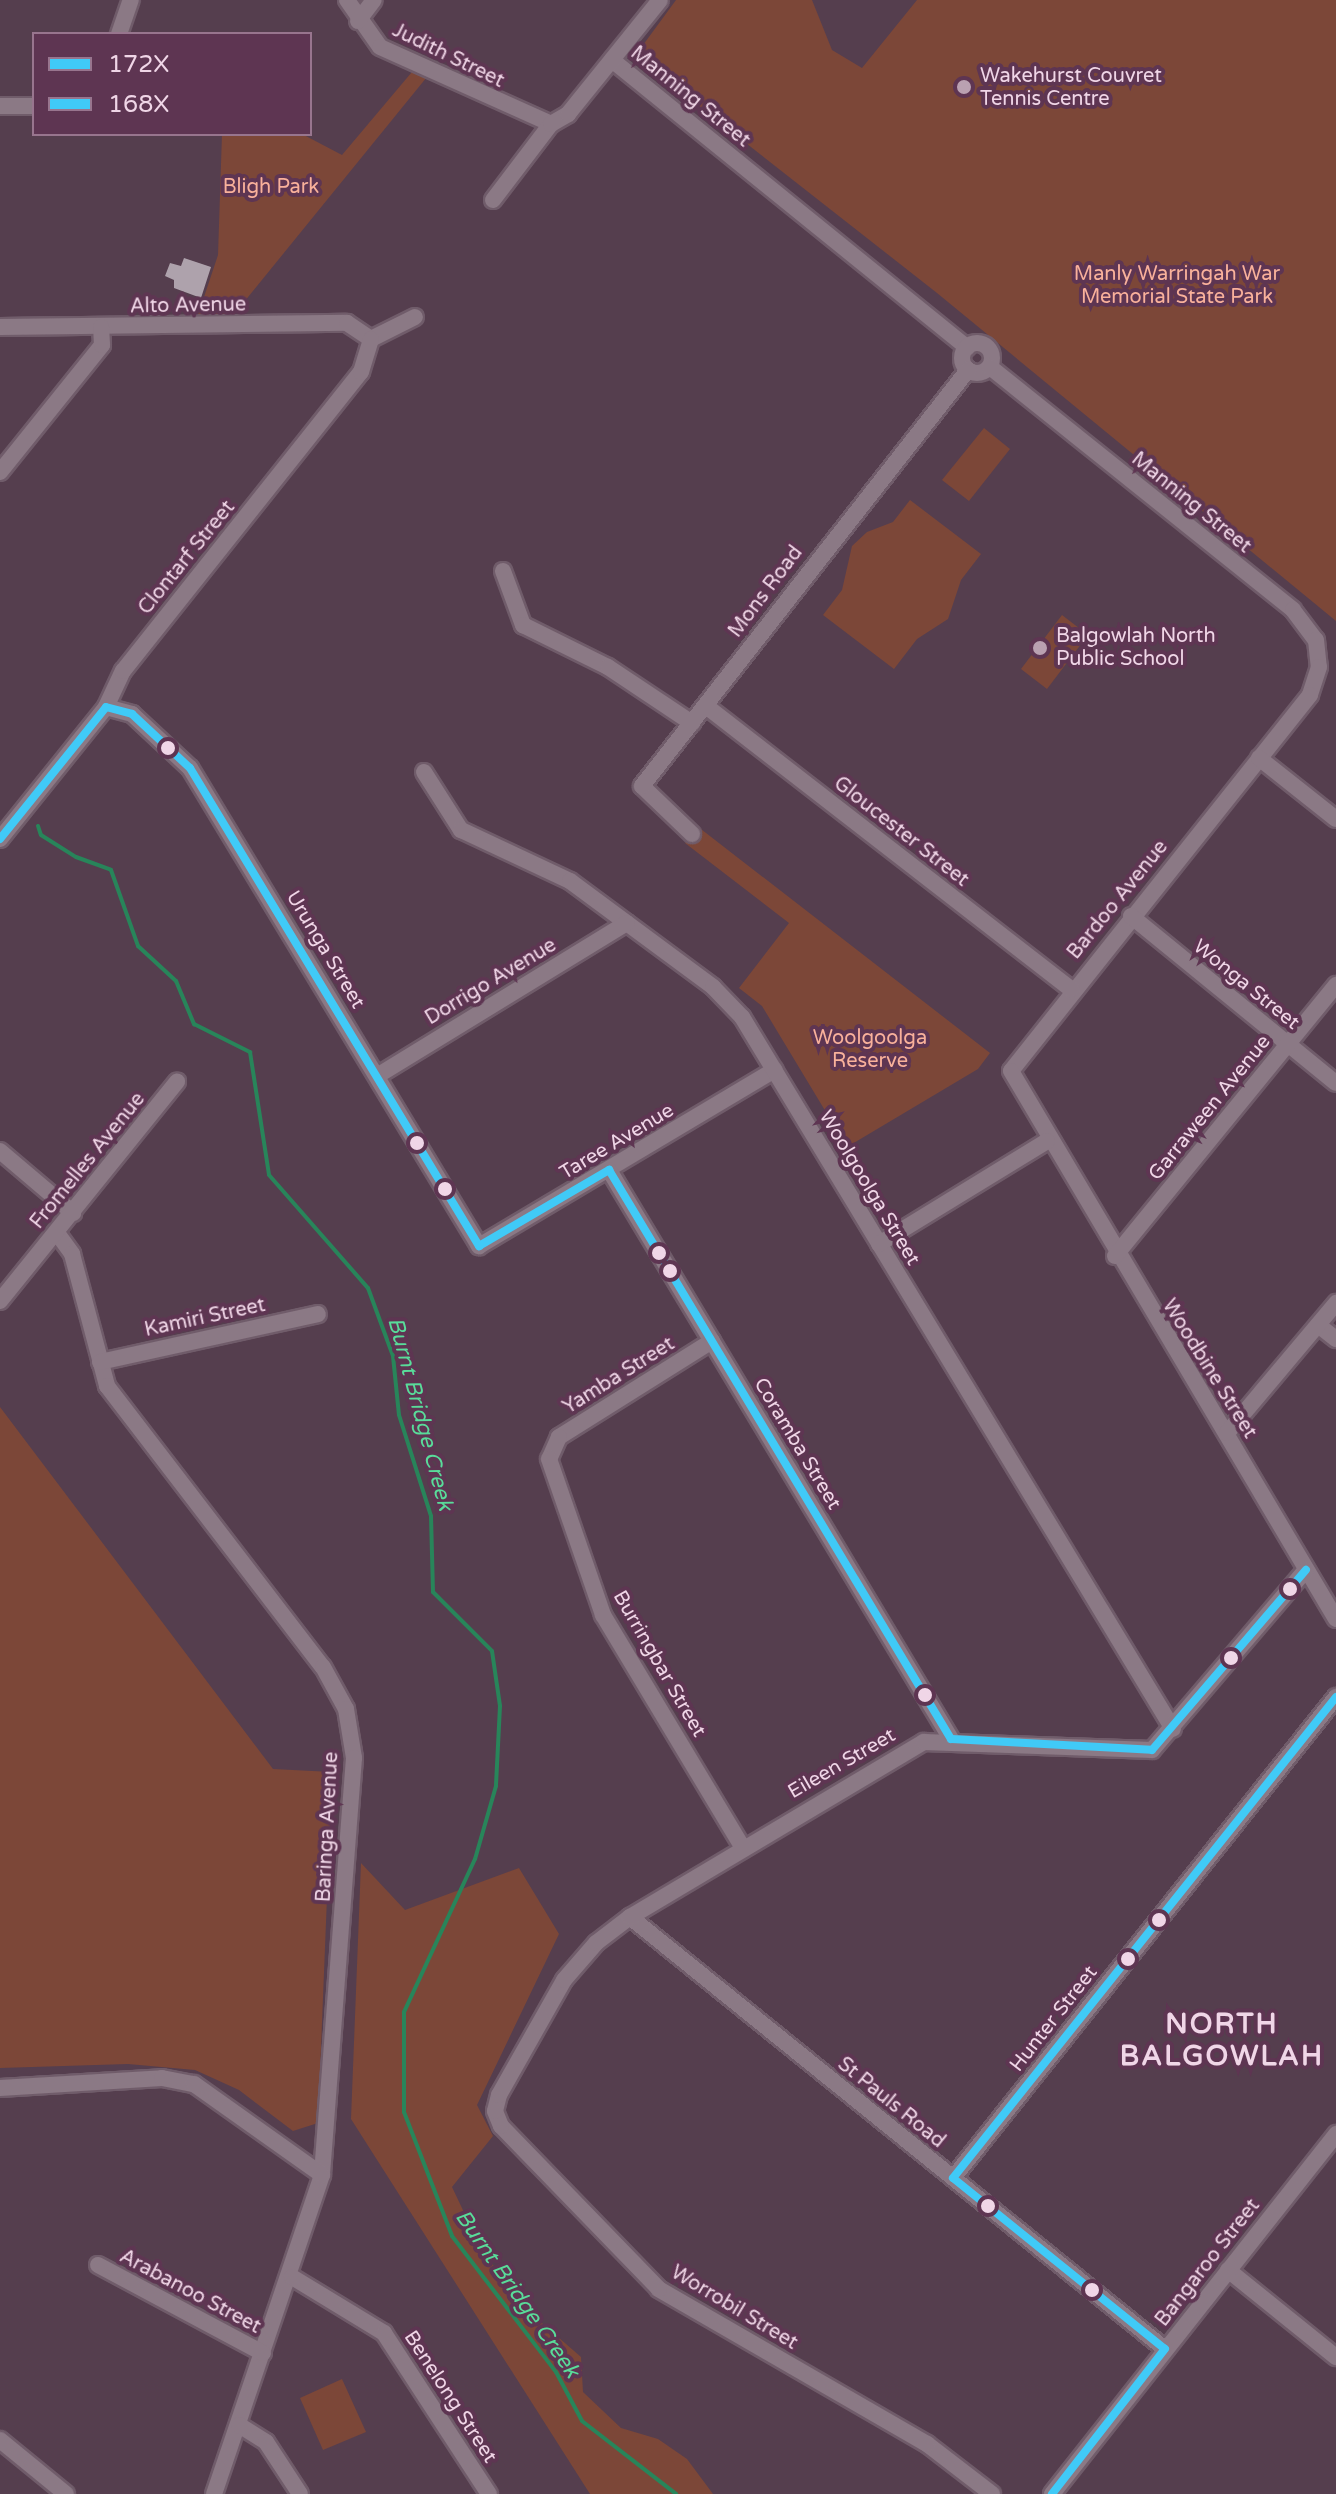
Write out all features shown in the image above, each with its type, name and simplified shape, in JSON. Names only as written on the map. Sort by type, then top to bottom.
[{"type":"street","points":[[120,32],[131,0]]},
{"type":"street","name":"Judith Street","points":[[347,0],[358,21],[380,47],[551,124]]},
{"type":"street","points":[[358,21],[374,0]]},
{"type":"street","points":[[493,200],[551,124],[568,114],[660,0]]},
{"type":"street","name":"Manning Street","points":[[612,60],[967,347]]},
{"type":"street","points":[[0,106],[32,106]]},
{"type":"street","points":[[371,339],[415,317]]},
{"type":"street","name":"Alto Avenue","points":[[0,327],[347,323],[371,339]]},
{"type":"street","points":[[0,472],[102,345],[101,327]]},
{"type":"street","name":"Clontarf Street","points":[[0,839],[106,707],[123,671],[361,372],[371,339]]},
{"type":"street","points":[[967,347],[988,347],[990,367],[981,373],[968,370],[962,356],[967,347]]},
{"type":"street","name":"Manning Street","points":[[990,367],[1307,625],[1319,667],[1310,695]]},
{"type":"street","name":"Mons Road","points":[[692,834],[642,786],[968,370]]},
{"type":"street","points":[[503,571],[523,625],[608,667],[692,723]]},
{"type":"street","name":"Bardoo Avenue","points":[[1047,1141],[1011,1071],[1071,989],[1310,695]]},
{"type":"street","name":"Gloucester Street","points":[[706,706],[1071,989]]},
{"type":"street","name":"Urunga Street","points":[[106,707],[132,714],[190,768],[479,1246]]},
{"type":"street","points":[[1259,758],[1336,819]]},
{"type":"street","name":"Woolgoolga Street","points":[[424,772],[461,830],[570,881],[713,987],[742,1017],[1173,1729]]},
{"type":"street","name":"Wonga Street","points":[[1131,916],[1336,1083]]},
{"type":"street","name":"Dorrigo Avenue","points":[[377,1076],[627,923]]},
{"type":"street","name":"Garraween Avenue","points":[[1115,1256],[1336,985]]},
{"type":"street","name":"Taree Avenue","points":[[479,1246],[774,1070]]},
{"type":"street","name":"Fromelles Avenue","points":[[0,1301],[177,1082]]},
{"type":"street","points":[[879,1244],[1047,1141]]},
{"type":"street","name":"Woodbine Street","points":[[1047,1141],[1115,1256],[1227,1433],[1336,1619]]},
{"type":"street","points":[[0,1151],[73,1213]]},
{"type":"street","name":"Coramba Street","points":[[609,1170],[951,1739]]},
{"type":"street","name":"Baringa Avenue","points":[[57,1233],[72,1254],[100,1362],[126,1413],[323,1667],[346,1709],[354,1758],[322,2175],[292,2277],[214,2494]]},
{"type":"street","points":[[1227,1433],[1336,1303]]},
{"type":"street","name":"Kamiri Street","points":[[100,1362],[318,1314]]},
{"type":"street","points":[[1318,1325],[1336,1339]]},
{"type":"street","name":"Yamba Street","points":[[551,1448],[559,1437],[712,1341]]},
{"type":"street","name":"Burringbar Street","points":[[551,1448],[550,1473],[603,1615],[741,1845]]},
{"type":"street","name":"Eileen Street","points":[[495,2111],[564,1980],[596,1943],[630,1917],[741,1845],[913,1746],[951,1739],[1143,1752],[1160,1745],[1306,1570]]},
{"type":"street","name":"Hunter Street","points":[[953,2178],[1336,1697]]},
{"type":"street","name":"St Pauls Road","points":[[630,1917],[1165,2349]]},
{"type":"street","points":[[0,2088],[162,2078],[194,2084],[322,2175]]},
{"type":"street","name":"Worrobil Street","points":[[495,2111],[501,2126],[659,2289],[927,2444],[992,2494]]},
{"type":"street","name":"Bangaroo Street","points":[[1052,2494],[1336,2134]]},
{"type":"street","name":"Arabanoo Street","points":[[98,2265],[263,2353]]},
{"type":"street","points":[[1228,2270],[1336,2357]]},
{"type":"street","name":"Benelong Street","points":[[292,2277],[384,2333],[489,2494]]},
{"type":"street","points":[[239,2425],[266,2442],[300,2494]]},
{"type":"street","points":[[0,2440],[66,2494]]},
{"type":"green space","name":"Manly Warringah War Memorial State Park","points":[[676,0],[812,0],[832,50],[862,68],[917,0],[1336,0],[1336,621],[937,293],[635,56]]},
{"type":"green space","name":"Bligh Park","points":[[417,66],[431,72],[231,318],[197,318],[218,255],[222,136],[306,136],[342,155]]},
{"type":"green space","points":[[984,428],[1010,449],[969,501],[942,480]]},
{"type":"green space","points":[[910,500],[981,554],[961,580],[948,619],[917,639],[894,669],[823,615],[842,590],[852,546],[867,532],[893,522]]},
{"type":"green space","points":[[1062,615],[1088,635],[1047,689],[1021,669]]},
{"type":"green space","name":"Woolgoolga Reserve","points":[[697,826],[990,1053],[978,1069],[847,1147],[762,1006],[739,988],[789,923],[685,843]]},
{"type":"green space","points":[[0,1407],[273,1769],[332,1772],[318,2123],[293,2131],[239,2090],[195,2070],[128,2064],[0,2068]]},
{"type":"green space","points":[[361,1863],[405,1910],[519,1868],[559,1934],[477,2105],[493,2136],[452,2187],[480,2246],[520,2304],[581,2357],[583,2392],[621,2428],[658,2439],[687,2459],[713,2494],[590,2494],[351,2119]]},
{"type":"green space","points":[[342,2379],[366,2432],[323,2450],[300,2398]]},
{"type":"building","points":[[184,258],[211,267],[201,298],[174,288],[174,280],[165,276],[170,263],[181,266]]},
{"type":"waterway","name":"Burnt Bridge Creek","points":[[38,826],[41,835],[76,857],[111,870],[138,946],[176,981],[194,1024],[250,1052],[269,1175],[368,1288],[393,1356],[399,1415],[431,1516],[433,1592],[492,1651],[500,1706],[496,1786],[475,1859],[404,2012],[404,2112],[452,2236],[556,2372],[582,2421],[676,2494]]},
{"type":"transit line","name":"172X","points":[[106,707],[132,714],[190,768],[479,1246]]},
{"type":"transit line","name":"172X","points":[[0,839],[106,707]]},
{"type":"transit line","name":"172X","points":[[609,1170],[951,1739]]},
{"type":"transit line","name":"172X","points":[[479,1246],[609,1170]]},
{"type":"transit line","name":"172X","points":[[951,1739],[1152,1750],[1306,1570]]},
{"type":"transit line","name":"168X","points":[[953,2178],[1336,1697]]},
{"type":"transit line","name":"168X","points":[[953,2178],[1165,2349]]},
{"type":"transit line","name":"168X","points":[[1052,2494],[1165,2349]]},
{"type":"place","name":"Wakehurst Couvret Tennis Centre","points":[[964,87]]},
{"type":"place","name":"Balgowlah North Public School","points":[[1040,648]]},
{"type":"district","name":"NORTH BALGOWLAH","points":[[1222,2040]]}]
